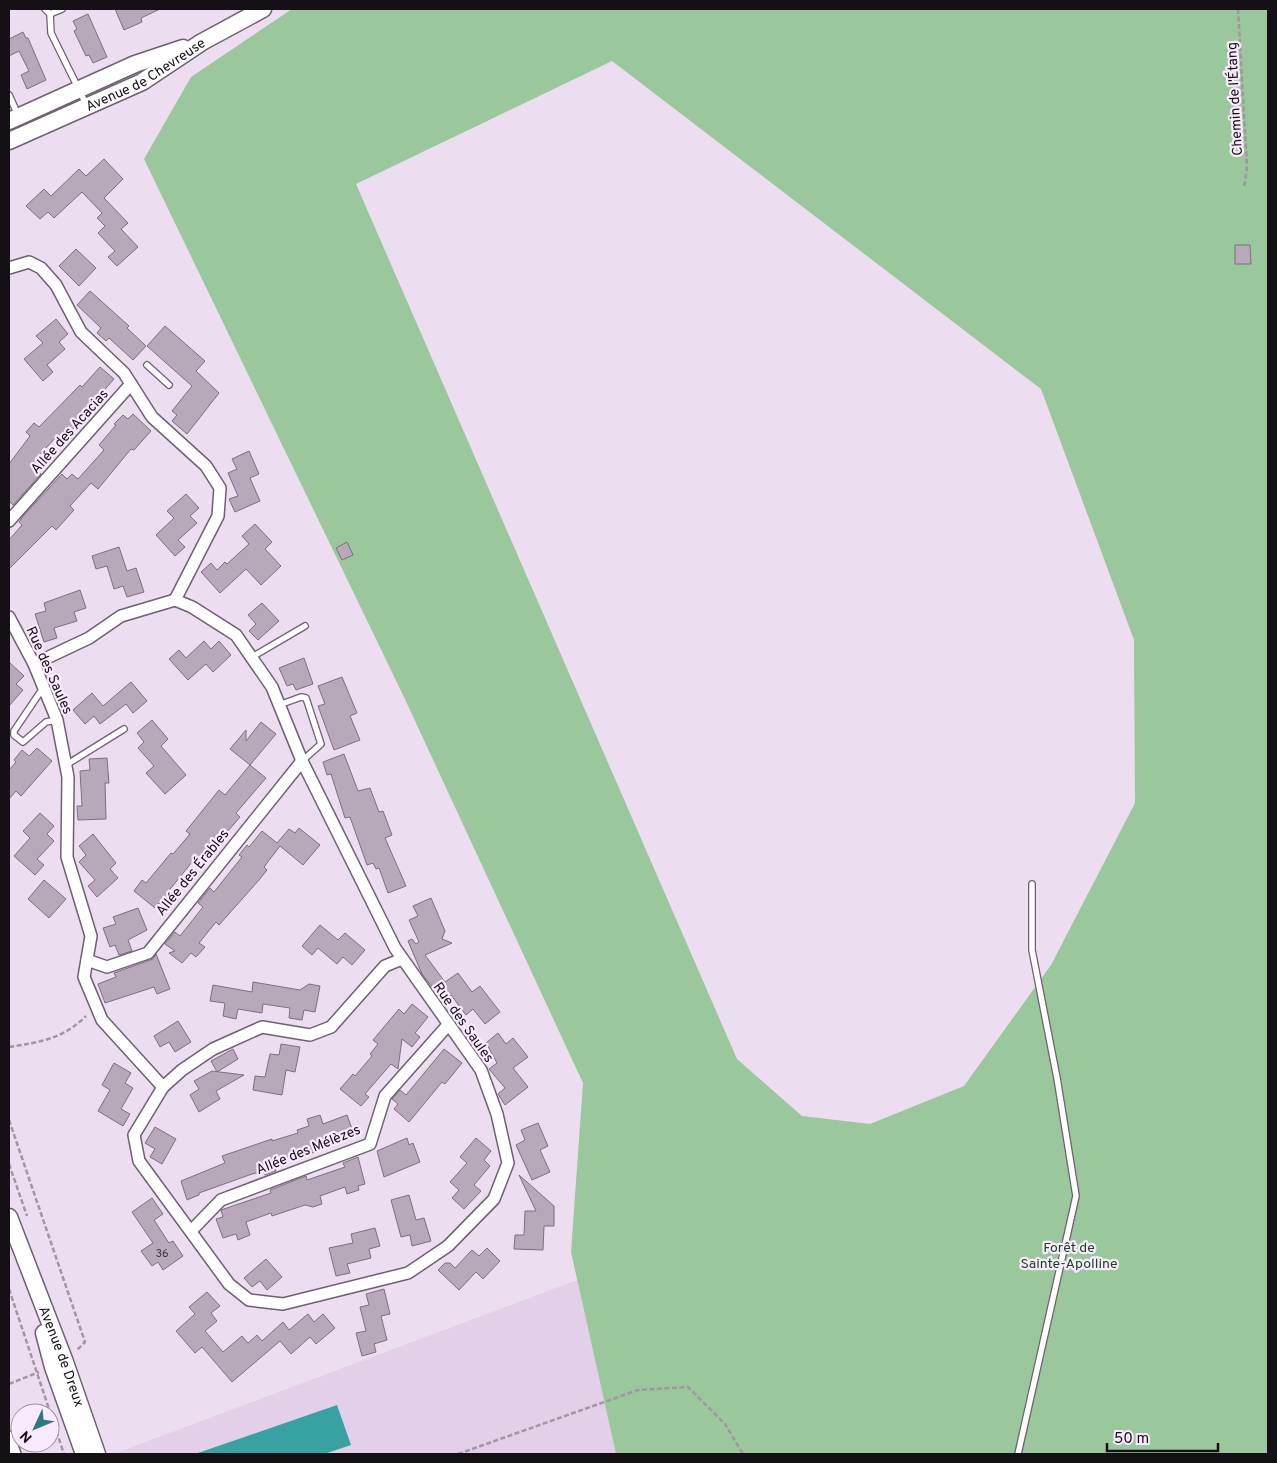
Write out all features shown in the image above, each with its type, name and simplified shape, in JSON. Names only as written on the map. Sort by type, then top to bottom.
[{"type":"street","points":[[202,42],[263,9]]},
{"type":"street","name":"Avenue de Chevreuse","points":[[14,119],[135,64],[202,42]]},
{"type":"street","name":"Avenue de Chevreuse","points":[[9,141],[142,82],[202,42]]},
{"type":"street","points":[[9,268],[29,262],[41,268],[56,284],[81,332],[124,373],[152,417],[206,466],[220,488],[218,516],[175,600],[120,616],[90,638],[34,664]]},
{"type":"street","name":"Allée des Acacias","points":[[9,522],[131,384]]},
{"type":"street","name":"Rue des Saules","points":[[9,617],[34,664],[57,720],[68,777],[67,856],[91,936],[84,977],[102,1020],[163,1087],[134,1135],[139,1161],[229,1284],[249,1300],[283,1304],[408,1273],[448,1246],[494,1199],[508,1163],[497,1114],[481,1070],[402,959],[302,761],[272,687],[236,635],[192,607],[175,600]]},
{"type":"street","name":"Allée des Érables","points":[[87,960],[107,968],[148,953],[302,761]]},
{"type":"street","points":[[163,1087],[182,1070],[213,1049],[262,1027],[310,1035],[331,1027],[385,966],[402,959]]},
{"type":"street","name":"Allée des Mélèzes","points":[[191,1231],[221,1200],[370,1144],[385,1096],[448,1025]]},
{"type":"street","name":"Avenue de Dreux","points":[[9,1217],[23,1258],[65,1362],[97,1454]]},
{"type":"street","name":"Avenue de Dreux","points":[[23,1258],[53,1367],[84,1454]]},
{"type":"street","points":[[9,1437],[15,1454]]},
{"type":"lane","points":[[45,9],[50,14],[51,33],[87,106]]},
{"type":"lane","points":[[50,14],[62,9]]},
{"type":"lane","points":[[9,95],[14,119]]},
{"type":"lane","points":[[147,365],[169,385]]},
{"type":"lane","points":[[252,657],[305,626]]},
{"type":"lane","points":[[43,686],[14,735],[22,742],[50,720],[57,720]]},
{"type":"lane","points":[[279,704],[301,697],[306,698],[321,744],[302,761]]},
{"type":"lane","points":[[66,766],[124,729]]},
{"type":"lane","points":[[1018,1454],[1076,1196],[1057,1078],[1032,950],[1032,884]]},
{"type":"path","name":"Chemin de l'Étang","points":[[1238,9],[1247,167],[1244,188]]},
{"type":"path","points":[[9,1047],[44,1042],[73,1029],[96,1006]]},
{"type":"path","points":[[9,1120],[86,1342]]},
{"type":"path","points":[[9,1289],[64,1454]]},
{"type":"path","points":[[458,1454],[638,1390],[688,1387],[725,1424],[742,1454]]},
{"type":"shaded area","points":[[577,1280],[616,1454],[120,1454],[119,1452]]},
{"type":"shaded area","points":[[337,1405],[351,1445],[324,1454],[195,1454]]},
{"type":"green space","name":"Forêt de Sainte-Apolline","points":[[292,9],[1268,9],[1268,1454],[616,1454],[571,1252],[583,1083],[403,695],[144,159],[191,77]],"holes":[[[612,61],[1041,389],[1134,640],[1135,803],[1051,965],[964,1086],[870,1124],[802,1116],[737,1059],[356,184]]]},
{"type":"building","points":[[115,9],[160,9],[141,18],[142,22],[124,30]]},
{"type":"building","points":[[88,14],[107,57],[93,63],[89,55],[86,56],[74,31],[77,29],[73,21]]},
{"type":"building","points":[[23,32],[26,38],[28,38],[46,80],[27,89],[21,75],[29,71],[19,51],[9,56],[9,39]]},
{"type":"building","points":[[104,159],[123,179],[104,198],[128,223],[121,229],[138,247],[117,266],[108,257],[115,251],[98,233],[105,226],[97,218],[102,213],[82,192],[54,218],[48,212],[40,219],[26,206],[44,189],[51,196],[79,169],[86,176]]},
{"type":"building","points":[[1235,245],[1250,245],[1251,264],[1235,264]]},
{"type":"building","points":[[76,249],[96,268],[79,286],[59,266]]},
{"type":"building","points":[[90,291],[129,326],[127,328],[146,346],[133,360],[109,338],[106,341],[97,333],[101,328],[77,305]]},
{"type":"building","points":[[56,319],[68,334],[59,342],[65,349],[47,365],[53,372],[43,381],[24,359],[43,343],[36,336]]},
{"type":"building","points":[[165,326],[205,361],[196,371],[219,393],[187,434],[172,421],[177,415],[172,411],[192,386],[147,346]]},
{"type":"building","points":[[100,367],[114,379],[92,404],[96,407],[87,417],[85,415],[63,440],[58,435],[35,460],[37,462],[33,467],[41,474],[13,505],[9,501],[9,464],[30,436],[26,432],[34,423],[39,427],[80,385],[82,387]]},
{"type":"building","points":[[133,414],[151,431],[134,450],[131,449],[98,489],[91,483],[70,506],[74,510],[56,530],[52,526],[9,569],[9,540],[22,525],[19,522],[24,515],[62,474],[67,479],[72,474],[78,479],[104,450],[99,445],[116,425],[114,424],[123,415],[128,419]]},
{"type":"building","points":[[249,451],[259,474],[250,478],[260,501],[235,512],[229,499],[238,496],[228,473],[237,469],[232,459]]},
{"type":"building","points":[[186,494],[199,508],[190,516],[197,523],[178,540],[185,547],[175,556],[156,535],[174,518],[167,511]]},
{"type":"building","points":[[255,524],[272,542],[265,549],[281,566],[261,585],[246,569],[220,593],[201,572],[211,563],[217,570],[225,562],[227,564],[249,544],[242,536]]},
{"type":"building","points":[[347,542],[353,555],[342,560],[336,548]]},
{"type":"building","points":[[119,547],[127,571],[136,568],[144,592],[127,597],[123,586],[114,589],[107,566],[96,569],[92,556]]},
{"type":"building","points":[[80,590],[86,608],[74,612],[77,621],[54,628],[57,638],[44,642],[35,614],[46,611],[44,603]]},
{"type":"building","points":[[262,603],[279,621],[258,640],[249,631],[256,624],[248,615]]},
{"type":"building","points":[[204,641],[211,649],[219,641],[231,655],[213,672],[206,664],[188,680],[169,659],[179,650],[186,658]]},
{"type":"building","points":[[304,658],[313,684],[296,690],[293,684],[287,686],[279,668]]},
{"type":"building","points":[[9,662],[24,676],[16,684],[23,690],[9,706]]},
{"type":"building","points":[[342,677],[357,713],[350,716],[360,740],[334,750],[318,706],[325,704],[318,686]]},
{"type":"building","points":[[131,682],[147,701],[133,713],[126,704],[100,724],[94,716],[85,724],[73,710],[92,693],[103,706]]},
{"type":"building","points":[[152,720],[168,739],[161,746],[186,775],[165,794],[146,773],[154,766],[138,748],[144,742],[137,733]]},
{"type":"building","points":[[261,722],[276,734],[250,765],[230,749],[246,730],[246,741]]},
{"type":"building","points":[[37,748],[52,761],[21,796],[16,791],[9,799],[9,770],[16,762],[14,760],[22,750],[29,756]]},
{"type":"building","points":[[344,754],[358,791],[370,788],[379,812],[383,811],[392,835],[385,838],[406,886],[388,893],[379,868],[376,869],[373,863],[367,865],[350,817],[345,818],[331,774],[327,775],[323,762]]},
{"type":"building","points":[[107,758],[109,783],[105,783],[106,819],[78,820],[77,806],[82,806],[80,771],[90,770],[89,759]]},
{"type":"building","points":[[250,765],[266,778],[236,813],[240,817],[197,866],[192,862],[167,893],[172,897],[164,907],[159,903],[155,908],[134,891],[142,880],[146,883],[190,834],[186,831],[219,790],[225,795]]},
{"type":"building","points":[[40,813],[54,826],[47,834],[54,841],[37,859],[44,865],[35,875],[14,856],[30,838],[23,831]]},
{"type":"building","points":[[299,828],[320,845],[303,865],[280,846],[264,867],[267,870],[259,880],[219,925],[216,922],[199,943],[205,947],[196,957],[191,953],[182,963],[169,953],[175,951],[165,944],[175,932],[180,936],[203,907],[198,903],[210,888],[214,892],[242,857],[239,855],[247,845],[249,847],[262,831],[277,843],[289,829],[295,833]]},
{"type":"building","points":[[93,834],[116,863],[110,869],[118,878],[97,897],[88,886],[95,880],[79,862],[86,855],[79,846]]},
{"type":"building","points":[[44,880],[66,899],[49,918],[28,899]]},
{"type":"building","points":[[431,898],[445,931],[442,939],[452,943],[425,955],[445,982],[458,973],[472,992],[480,986],[500,1012],[485,1024],[473,1009],[466,1015],[451,995],[443,1001],[422,974],[408,941],[412,939],[416,944],[419,942],[409,920],[418,916],[413,906]]},
{"type":"building","points":[[138,908],[147,930],[128,940],[132,951],[119,955],[115,945],[110,947],[103,928],[116,924],[113,917]]},
{"type":"building","points":[[320,925],[338,940],[345,933],[365,950],[352,965],[343,957],[337,964],[318,948],[312,955],[302,946]]},
{"type":"building","points":[[156,954],[170,989],[157,994],[154,987],[105,1003],[98,984],[116,977],[114,973],[153,959]]},
{"type":"building","points":[[253,982],[300,990],[309,984],[320,986],[315,1012],[304,1010],[302,1020],[289,1018],[290,1008],[263,1004],[262,1013],[238,1009],[236,1019],[223,1016],[225,1003],[210,1001],[213,985],[252,992]]},
{"type":"building","points":[[412,1004],[428,1017],[415,1033],[420,1037],[412,1047],[402,1039],[398,1069],[391,1064],[365,1094],[369,1097],[361,1106],[340,1089],[353,1074],[355,1076],[372,1056],[370,1054],[378,1044],[373,1040],[399,1009],[404,1014]]},
{"type":"building","points":[[178,1021],[191,1042],[175,1052],[169,1042],[160,1047],[154,1036]]},
{"type":"building","points":[[498,1033],[506,1044],[513,1038],[528,1057],[513,1068],[528,1087],[505,1105],[498,1094],[505,1088],[489,1069],[497,1063],[486,1043]]},
{"type":"building","points":[[281,1044],[300,1047],[295,1072],[286,1070],[282,1095],[253,1090],[255,1076],[265,1077],[270,1054],[279,1055]]},
{"type":"building","points":[[233,1049],[238,1059],[217,1072],[211,1061]]},
{"type":"building","points":[[444,1049],[462,1063],[445,1084],[442,1082],[409,1122],[394,1109],[398,1104],[392,1099],[400,1090],[406,1095]]},
{"type":"building","points":[[114,1063],[131,1073],[125,1083],[133,1088],[121,1109],[130,1114],[123,1126],[98,1111],[110,1090],[102,1085]]},
{"type":"building","points":[[212,1071],[244,1075],[216,1091],[220,1099],[199,1112],[190,1095],[199,1089],[194,1081]]},
{"type":"building","points":[[320,1115],[323,1124],[347,1115],[354,1134],[323,1145],[324,1149],[312,1153],[310,1149],[273,1162],[276,1171],[265,1175],[264,1171],[252,1174],[199,1193],[199,1195],[187,1200],[181,1181],[225,1163],[222,1156],[272,1139],[272,1141],[298,1133],[297,1130],[309,1126],[307,1119]]},
{"type":"building","points":[[538,1123],[548,1146],[540,1150],[550,1172],[532,1180],[516,1145],[525,1140],[521,1130]]},
{"type":"building","points":[[155,1127],[176,1139],[162,1164],[150,1157],[155,1149],[145,1143]]},
{"type":"building","points":[[407,1138],[409,1145],[413,1143],[420,1162],[384,1177],[377,1151]]},
{"type":"building","points":[[476,1138],[491,1151],[484,1160],[490,1166],[474,1185],[481,1191],[464,1209],[452,1198],[459,1190],[450,1182],[467,1163],[460,1157]]},
{"type":"building","points":[[358,1157],[365,1184],[358,1186],[359,1190],[347,1194],[345,1187],[320,1196],[322,1204],[313,1207],[305,1205],[272,1216],[271,1213],[246,1222],[250,1235],[238,1240],[236,1234],[223,1238],[216,1219],[223,1217],[221,1210],[271,1193],[270,1190],[306,1176],[307,1180],[345,1167],[343,1163]]},
{"type":"building","points":[[519,1175],[554,1206],[554,1226],[544,1226],[543,1250],[514,1249],[515,1235],[524,1235],[525,1211],[536,1211]]},
{"type":"building","points":[[409,1195],[416,1220],[424,1218],[431,1241],[412,1246],[410,1235],[401,1237],[391,1200]]},
{"type":"building","points":[[152,1198],[163,1214],[154,1220],[169,1243],[173,1241],[183,1256],[163,1270],[158,1262],[152,1266],[141,1251],[153,1243],[132,1212]]},
{"type":"building","points":[[375,1228],[380,1246],[369,1249],[371,1258],[347,1264],[350,1273],[336,1276],[329,1248],[353,1243],[351,1234]]},
{"type":"building","points":[[487,1248],[500,1261],[483,1279],[476,1272],[459,1290],[438,1270],[445,1263],[450,1263],[455,1268],[472,1250],[479,1256]]},
{"type":"building","points":[[266,1259],[282,1277],[267,1290],[260,1281],[252,1287],[244,1278]]},
{"type":"building","points":[[384,1289],[390,1314],[381,1316],[387,1340],[374,1344],[376,1352],[362,1356],[356,1333],[366,1331],[360,1307],[369,1305],[366,1294]]},
{"type":"building","points":[[207,1292],[220,1306],[211,1313],[217,1321],[205,1331],[223,1352],[242,1336],[248,1343],[257,1335],[262,1341],[283,1322],[289,1330],[308,1314],[314,1322],[323,1314],[335,1328],[316,1344],[310,1337],[291,1354],[280,1341],[232,1382],[202,1347],[195,1353],[176,1331],[195,1314],[189,1307]]}]
